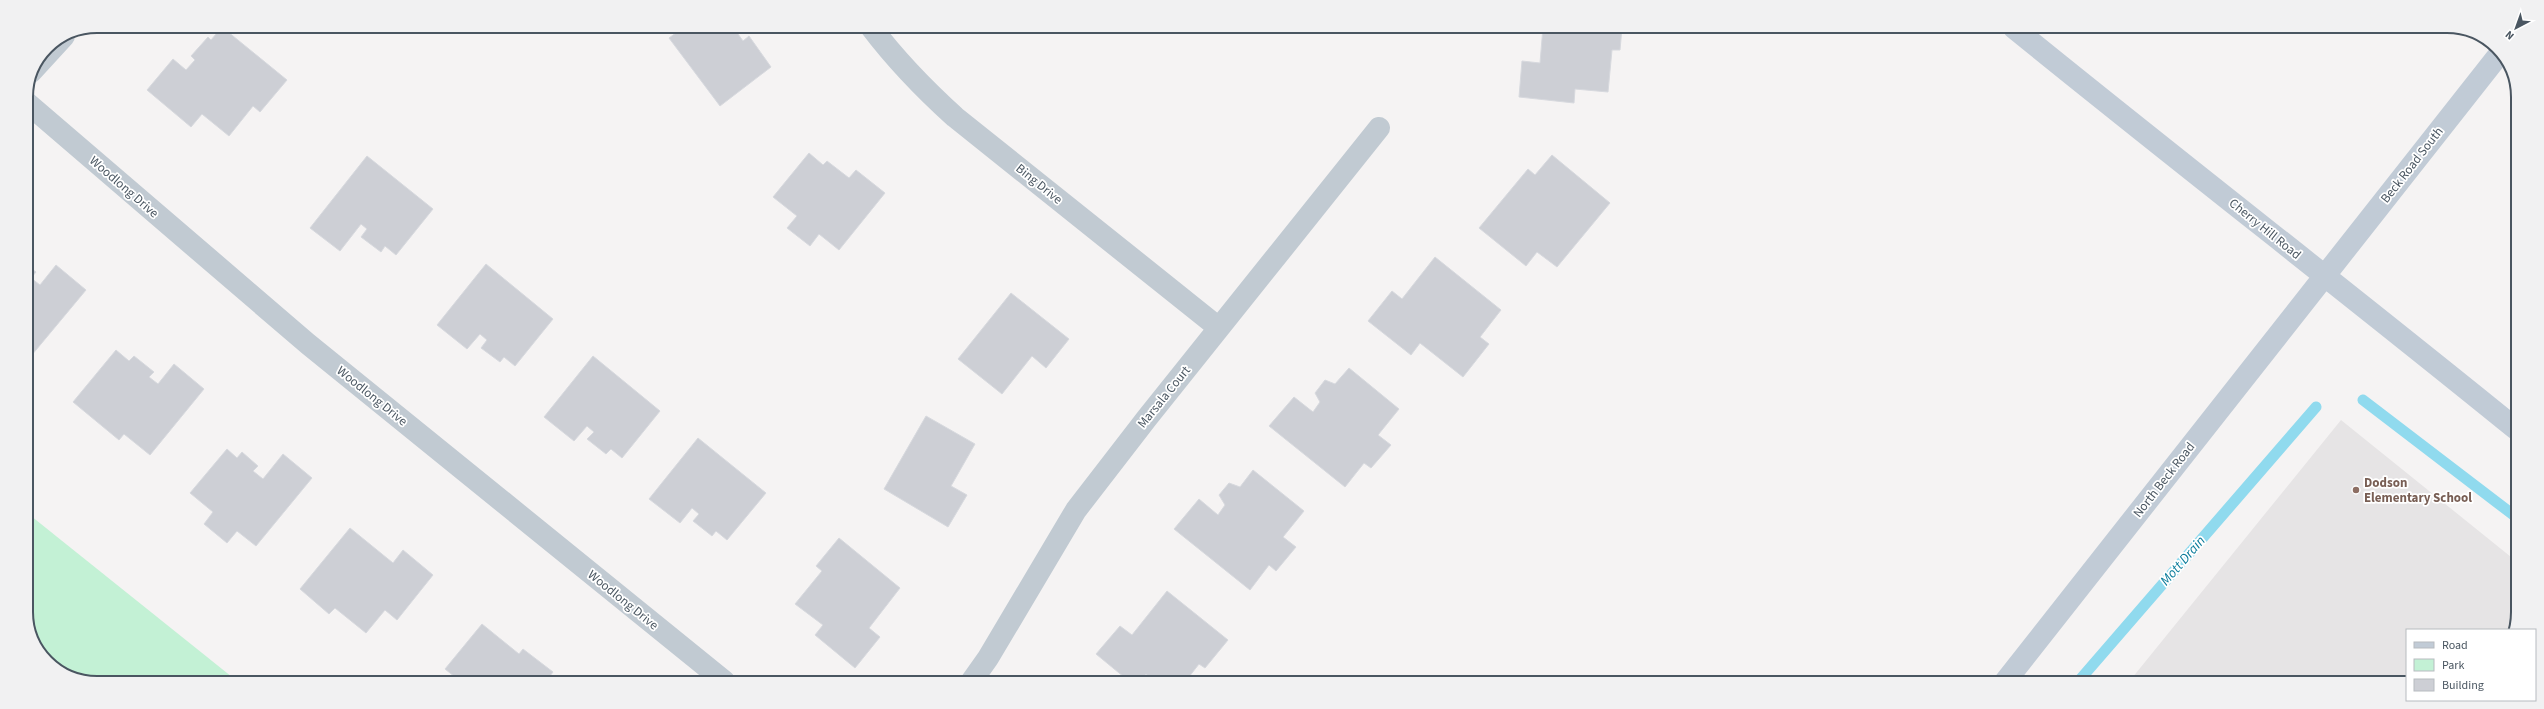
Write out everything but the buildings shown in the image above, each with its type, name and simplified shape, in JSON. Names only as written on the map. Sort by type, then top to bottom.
[{"type":"main road","name":"Cherry Hill Road","points":[[2020,33],[2511,425]]},
{"type":"main road","name":"Beck Road South","points":[[2324,277],[2497,57]]},
{"type":"main road","name":"North Beck Road","points":[[2010,676],[2324,277]]},
{"type":"street","name":"Bing Drive","points":[[876,33],[892,54],[922,87],[955,117],[1219,328]]},
{"type":"street","name":"Woodlong Drive","points":[[33,108],[308,344],[718,676]]},
{"type":"street","name":"Marsala Court","points":[[975,676],[988,658],[1076,510],[1379,128]]},
{"type":"shaded area","name":"Dodson Elementary School","points":[[2341,420],[2511,557],[2511,612],[2509,629],[2406,629],[2406,676],[2134,676]]},
{"type":"green space","points":[[33,518],[231,676],[97,676],[81,674],[69,669],[55,660],[46,651],[38,636],[34,624]]},
{"type":"waterway","points":[[2363,400],[2511,513]]},
{"type":"waterway","name":"Mott Drain","points":[[2083,676],[2316,407]]},
{"type":"place","name":"Dodson Elementary School","points":[[2356,490]]}]
